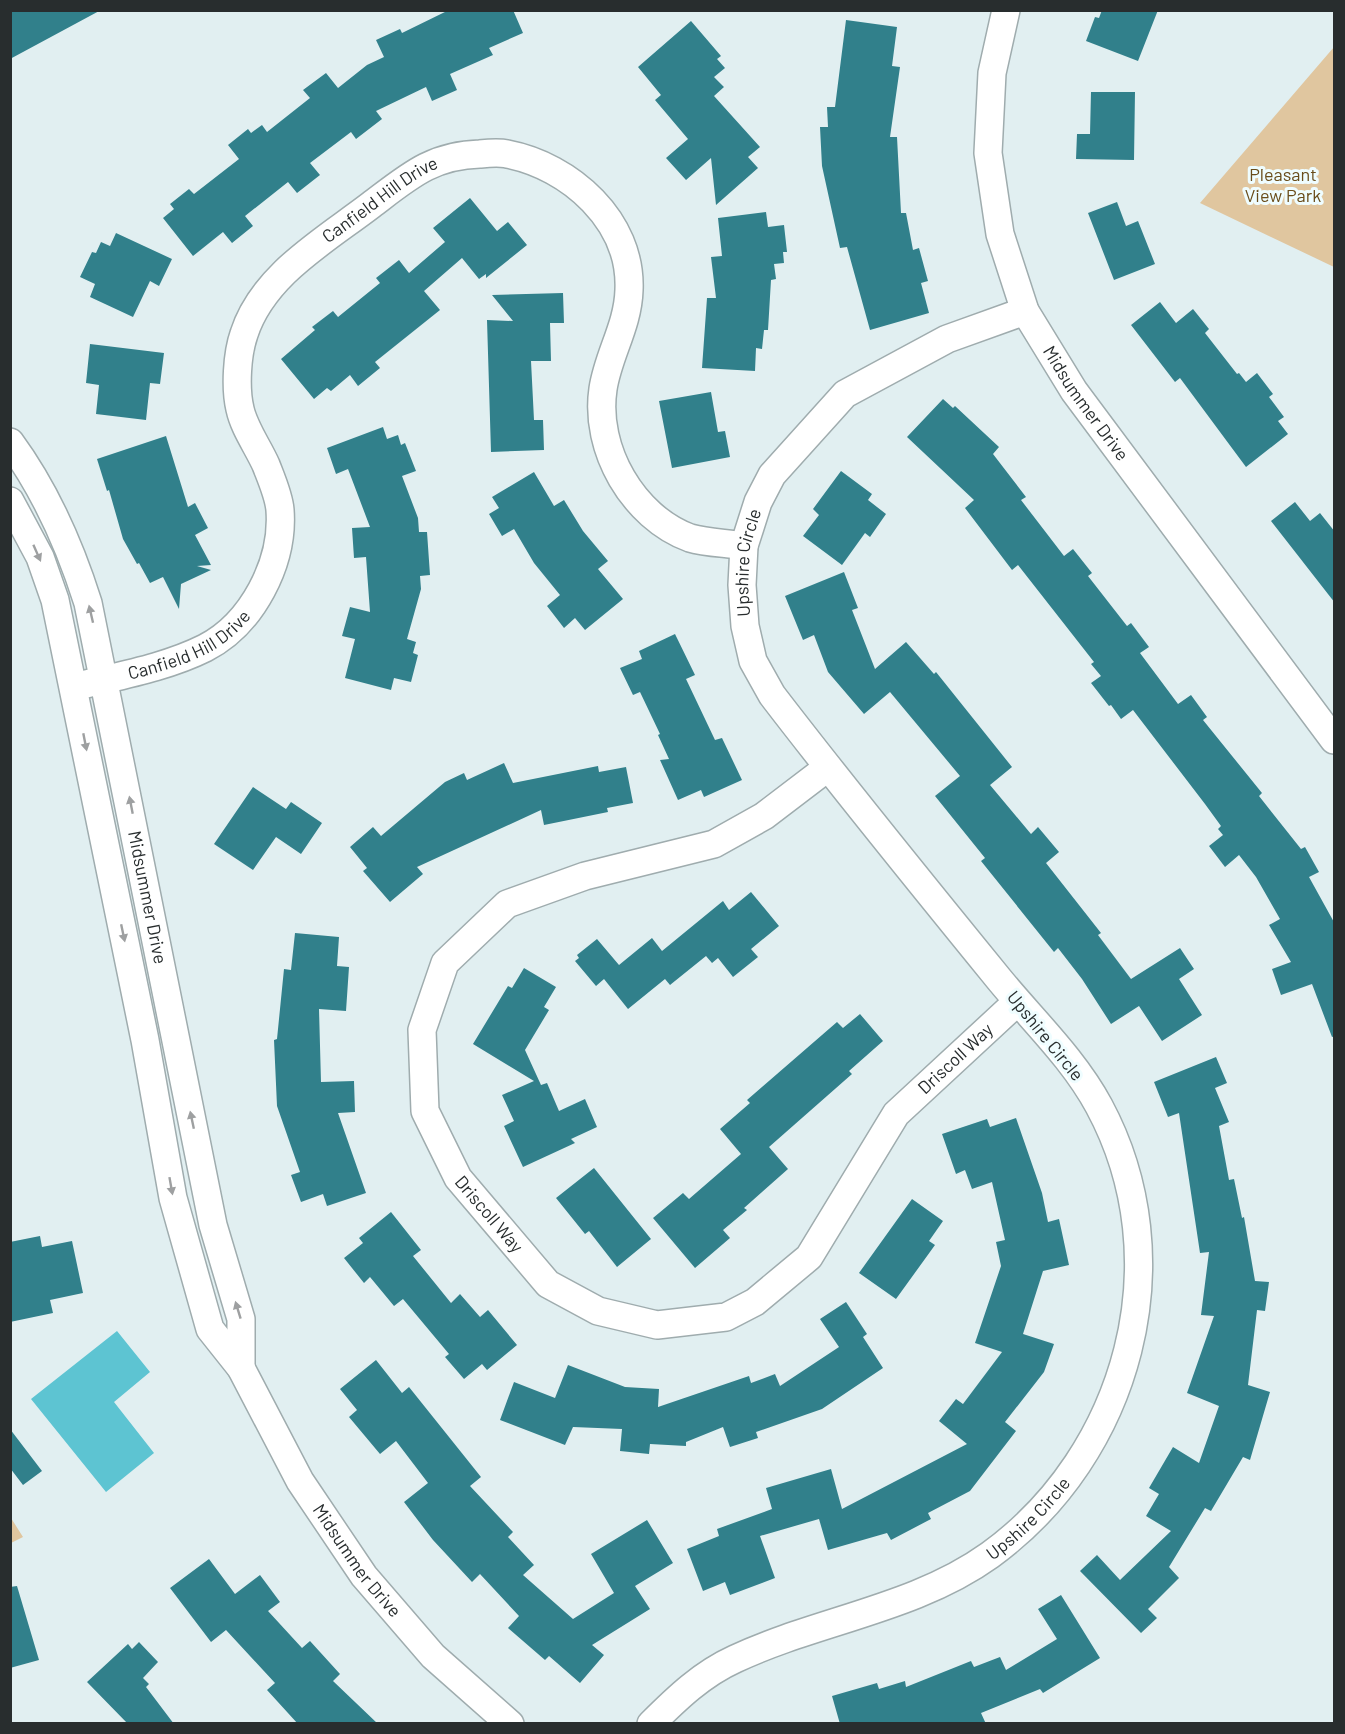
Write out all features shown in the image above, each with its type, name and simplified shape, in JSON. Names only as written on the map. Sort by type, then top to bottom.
[{"type":"street","name":"Midsummer Drive","points":[[1006,10],[992,74],[988,153],[1000,234],[1025,311],[1074,391],[1335,740]]},
{"type":"street","name":"Canfield Hill Drive","points":[[74,687],[149,668],[206,647],[239,622],[265,585],[277,546],[280,509],[266,465],[240,410],[238,381],[243,336],[258,301],[281,274],[422,166],[458,154],[504,153],[547,165],[582,188],[606,216],[623,252],[630,287],[626,321],[603,389],[603,426],[615,468],[635,498],[658,520],[691,538],[744,546]]},
{"type":"street","name":"Upshire Circle","points":[[651,1724],[689,1687],[732,1660],[786,1638],[944,1583],[989,1556],[1025,1528],[1083,1460],[1106,1418],[1128,1356],[1137,1295],[1136,1221],[1125,1168],[1093,1096],[1068,1059],[1017,1002],[827,768],[772,696],[753,661],[745,626],[742,585],[744,546],[758,502],[772,475],[845,394],[947,339],[1025,311]]},
{"type":"street","name":"Midsummer Drive","points":[[10,442],[43,492],[77,567],[88,603],[211,1215],[241,1319],[241,1368]]},
{"type":"street","name":"Midsummer Drive","points":[[10,501],[40,557],[55,600],[145,1040],[173,1198],[210,1329],[241,1368],[300,1481],[364,1576],[433,1656],[510,1724]]},
{"type":"street","name":"Driscoll Way","points":[[827,768],[764,816],[714,844],[585,876],[507,904],[445,963],[422,1030],[426,1111],[459,1178],[548,1284],[598,1311],[657,1325],[726,1317],[755,1302],[808,1257],[896,1114],[1017,1002]]},
{"type":"green space","name":"Pleasant View Park","points":[[1334,47],[1334,267],[1200,203]]},
{"type":"green space","points":[[11,1518],[23,1537],[10,1543]]},
{"type":"water","points":[[117,1331],[150,1372],[114,1402],[154,1453],[106,1492],[31,1399]]},
{"type":"building","points":[[10,10],[101,10],[10,59]]},
{"type":"building","points":[[449,10],[513,10],[523,33],[489,48],[493,55],[450,74],[457,90],[432,101],[426,87],[376,111],[382,119],[356,139],[351,132],[310,163],[320,175],[297,193],[288,182],[245,216],[253,226],[232,243],[223,232],[193,256],[163,218],[174,209],[170,204],[189,189],[194,194],[239,159],[228,145],[248,129],[251,133],[262,125],[267,132],[310,98],[303,90],[326,73],[338,88],[367,65],[384,57],[376,40],[400,29],[402,33]]},
{"type":"building","points":[[1102,10],[1158,10],[1138,61],[1086,41],[1095,17],[1099,18]]},
{"type":"building","points":[[846,20],[897,27],[892,66],[900,67],[890,137],[897,137],[901,213],[906,213],[913,250],[919,248],[928,281],[921,283],[929,313],[870,330],[847,247],[840,248],[822,166],[820,127],[828,127],[827,107],[835,107]]},
{"type":"building","points":[[691,21],[721,56],[717,59],[725,68],[714,77],[724,87],[714,96],[760,147],[748,157],[758,168],[716,205],[711,158],[686,180],[666,158],[688,139],[655,100],[661,95],[638,67]]},
{"type":"building","points":[[1091,92],[1135,92],[1134,160],[1076,159],[1077,134],[1090,134]]},
{"type":"building","points":[[470,198],[497,231],[508,222],[527,245],[486,278],[486,274],[479,279],[462,258],[424,291],[440,310],[375,362],[380,368],[358,386],[350,375],[331,391],[327,388],[314,399],[281,359],[315,330],[312,327],[333,311],[338,317],[380,283],[376,278],[399,260],[409,273],[445,242],[433,228]]},
{"type":"building","points":[[1117,202],[1126,226],[1138,221],[1155,264],[1114,280],[1088,213]]},
{"type":"building","points":[[766,212],[768,227],[784,225],[787,252],[783,252],[784,263],[774,264],[776,279],[771,280],[768,330],[764,330],[762,349],[756,348],[755,371],[702,368],[707,298],[716,298],[711,257],[722,256],[718,218]]},
{"type":"building","points":[[116,233],[172,259],[159,286],[150,281],[133,317],[90,297],[95,284],[80,277],[92,252],[96,253],[101,242],[110,246]]},
{"type":"building","points":[[563,293],[564,323],[550,323],[551,361],[531,361],[534,420],[543,420],[544,450],[491,452],[487,320],[513,321],[492,295]]},
{"type":"building","points":[[1160,302],[1176,323],[1193,309],[1209,329],[1205,333],[1237,374],[1239,373],[1246,382],[1257,373],[1273,394],[1269,397],[1284,417],[1278,421],[1288,434],[1246,467],[1180,378],[1175,382],[1131,325]]},
{"type":"building","points":[[90,344],[164,353],[160,384],[150,383],[146,420],[96,414],[99,385],[86,383]]},
{"type":"building","points":[[711,392],[718,432],[725,431],[730,457],[672,468],[659,401]]},
{"type":"building","points":[[943,399],[953,408],[955,406],[999,447],[993,454],[1026,497],[1021,500],[1064,556],[1073,549],[1092,573],[1088,576],[1127,626],[1131,623],[1149,647],[1140,653],[1178,704],[1191,695],[1207,717],[1203,720],[1262,793],[1259,796],[1301,849],[1305,847],[1319,872],[1309,877],[1335,924],[1335,1036],[1332,1037],[1312,984],[1281,995],[1272,969],[1291,962],[1269,925],[1280,919],[1256,877],[1239,855],[1225,867],[1209,846],[1223,835],[1218,829],[1221,826],[1133,710],[1121,719],[1091,683],[1101,676],[1091,664],[1094,662],[1018,565],[1012,570],[965,508],[974,500],[907,437]]},
{"type":"building","points":[[383,427],[387,439],[398,435],[401,445],[405,443],[416,471],[402,476],[418,518],[419,532],[427,532],[430,575],[420,576],[421,589],[407,639],[416,642],[413,653],[418,655],[411,682],[394,678],[391,690],[345,678],[355,639],[342,636],[350,607],[370,612],[366,557],[354,558],[352,528],[370,527],[348,469],[336,474],[327,448]]},
{"type":"building","points":[[166,436],[188,507],[195,503],[208,528],[195,535],[211,565],[197,566],[211,570],[181,584],[179,609],[163,577],[150,583],[123,539],[109,490],[107,491],[97,459]]},
{"type":"building","points":[[841,471],[872,494],[868,500],[886,514],[870,537],[865,533],[842,565],[803,536],[819,515],[813,509]]},
{"type":"building","points":[[534,472],[554,506],[564,500],[583,531],[608,561],[598,569],[623,599],[585,630],[575,618],[564,628],[547,606],[560,595],[534,563],[514,529],[502,536],[489,514],[499,508],[492,497]]},
{"type":"building","points":[[1295,502],[1310,521],[1320,513],[1335,532],[1335,603],[1271,521]]},
{"type":"building","points":[[844,572],[858,608],[852,610],[875,669],[906,642],[934,674],[936,672],[1012,767],[990,785],[1031,834],[1038,827],[1059,852],[1046,863],[1101,933],[1098,935],[1131,979],[1180,948],[1194,969],[1179,979],[1202,1015],[1162,1041],[1139,1006],[1111,1024],[1082,979],[1058,948],[1054,952],[981,861],[985,858],[935,796],[960,776],[890,692],[864,714],[828,672],[814,635],[803,640],[785,596]]},
{"type":"building","points":[[675,634],[695,675],[686,679],[715,740],[722,738],[742,780],[704,797],[701,790],[678,800],[660,760],[669,759],[658,735],[660,734],[640,692],[633,695],[620,668],[642,659],[639,651]]},
{"type":"building","points":[[504,763],[513,783],[598,766],[599,772],[626,767],[633,803],[607,808],[608,812],[544,825],[541,810],[417,867],[423,874],[390,902],[363,871],[367,868],[350,847],[373,827],[381,836],[445,782],[464,773],[467,780]]},
{"type":"building","points":[[253,787],[286,809],[291,802],[322,823],[301,854],[276,837],[253,870],[214,844]]},
{"type":"building","points":[[751,892],[779,926],[751,949],[758,957],[733,977],[718,958],[712,963],[706,956],[670,985],[665,979],[628,1009],[604,979],[596,986],[575,961],[579,958],[577,955],[597,939],[619,965],[652,938],[662,951],[723,901],[729,910]]},
{"type":"building","points":[[295,933],[339,937],[337,966],[349,967],[346,1011],[319,1009],[321,1082],[354,1081],[355,1112],[338,1113],[366,1193],[327,1206],[323,1194],[301,1202],[291,1175],[300,1172],[277,1106],[274,1040],[277,1039],[284,969],[291,970]]},
{"type":"building","points":[[524,968],[556,987],[544,1007],[549,1010],[525,1050],[541,1085],[547,1083],[559,1111],[585,1099],[597,1127],[571,1139],[575,1143],[523,1167],[504,1126],[514,1121],[502,1095],[534,1081],[473,1044],[508,986],[512,988]]},
{"type":"building","points":[[860,1014],[883,1041],[849,1071],[852,1074],[769,1147],[788,1169],[744,1208],[747,1210],[723,1230],[730,1238],[695,1268],[653,1218],[683,1193],[689,1199],[741,1154],[720,1129],[750,1103],[747,1100],[837,1022],[843,1028]]},
{"type":"building","points":[[1216,1057],[1227,1083],[1215,1088],[1229,1122],[1219,1126],[1229,1180],[1234,1179],[1242,1218],[1244,1217],[1255,1281],[1269,1282],[1265,1311],[1257,1310],[1248,1385],[1270,1392],[1250,1460],[1243,1457],[1211,1511],[1205,1508],[1169,1567],[1179,1578],[1148,1609],[1157,1618],[1141,1633],[1080,1571],[1097,1555],[1120,1580],[1171,1531],[1146,1516],[1159,1494],[1149,1488],[1173,1447],[1199,1463],[1219,1406],[1187,1393],[1214,1316],[1201,1315],[1209,1252],[1200,1253],[1179,1113],[1168,1117],[1154,1082]]},
{"type":"building","points":[[1016,1118],[1042,1193],[1048,1222],[1059,1219],[1069,1265],[1043,1271],[1023,1334],[1054,1344],[1044,1372],[1005,1422],[1016,1431],[970,1491],[928,1513],[931,1519],[891,1540],[887,1533],[828,1550],[819,1519],[760,1536],[775,1578],[730,1595],[725,1582],[703,1591],[687,1549],[719,1536],[717,1529],[772,1509],[766,1488],[831,1469],[842,1509],[967,1444],[939,1421],[956,1399],[963,1404],[1002,1352],[975,1343],[1001,1266],[996,1242],[1005,1240],[992,1182],[972,1189],[965,1170],[956,1174],[942,1134],[987,1119],[990,1127]]},
{"type":"building","points":[[594,1168],[651,1239],[617,1267],[589,1231],[585,1234],[556,1198]]},
{"type":"building","points":[[912,1199],[943,1221],[929,1241],[935,1245],[896,1299],[859,1273]]},
{"type":"building","points":[[391,1212],[421,1250],[413,1256],[451,1303],[460,1294],[480,1317],[488,1310],[517,1345],[487,1370],[482,1364],[464,1379],[445,1357],[449,1354],[403,1299],[394,1306],[370,1277],[364,1283],[344,1258],[363,1243],[359,1238]]},
{"type":"building","points":[[40,1236],[42,1247],[72,1241],[83,1293],[50,1300],[53,1313],[10,1322],[10,1242]]},
{"type":"building","points":[[846,1302],[867,1334],[863,1337],[883,1368],[822,1409],[756,1432],[758,1438],[730,1447],[723,1427],[686,1442],[686,1446],[650,1444],[649,1454],[620,1451],[622,1429],[573,1427],[565,1445],[500,1420],[514,1382],[555,1398],[568,1365],[625,1387],[659,1389],[658,1407],[749,1376],[751,1383],[775,1374],[780,1386],[839,1347],[820,1319]]},
{"type":"building","points":[[376,1360],[402,1393],[409,1387],[481,1477],[470,1486],[513,1532],[508,1537],[534,1565],[523,1575],[573,1619],[614,1593],[591,1554],[647,1520],[673,1563],[635,1586],[650,1609],[592,1645],[604,1655],[580,1683],[549,1656],[545,1660],[508,1628],[519,1616],[480,1574],[472,1582],[433,1540],[404,1502],[428,1483],[396,1441],[380,1454],[349,1417],[357,1410],[340,1389]]},
{"type":"building","points":[[10,1429],[42,1471],[23,1485],[10,1468]]},
{"type":"building","points":[[209,1559],[235,1594],[260,1575],[280,1602],[268,1611],[302,1648],[310,1641],[340,1674],[333,1681],[378,1724],[298,1724],[267,1690],[275,1683],[226,1630],[211,1642],[170,1588]]},
{"type":"building","points":[[17,1586],[39,1660],[10,1668],[10,1587]]},
{"type":"building","points":[[1061,1595],[1100,1658],[1043,1693],[1040,1689],[981,1713],[986,1724],[840,1724],[832,1696],[877,1683],[879,1689],[905,1681],[906,1687],[971,1661],[974,1667],[1000,1657],[1006,1670],[1057,1639],[1038,1609]]},
{"type":"building","points":[[139,1642],[158,1662],[143,1678],[149,1684],[146,1687],[174,1724],[128,1724],[87,1682],[128,1644],[132,1649]]}]
